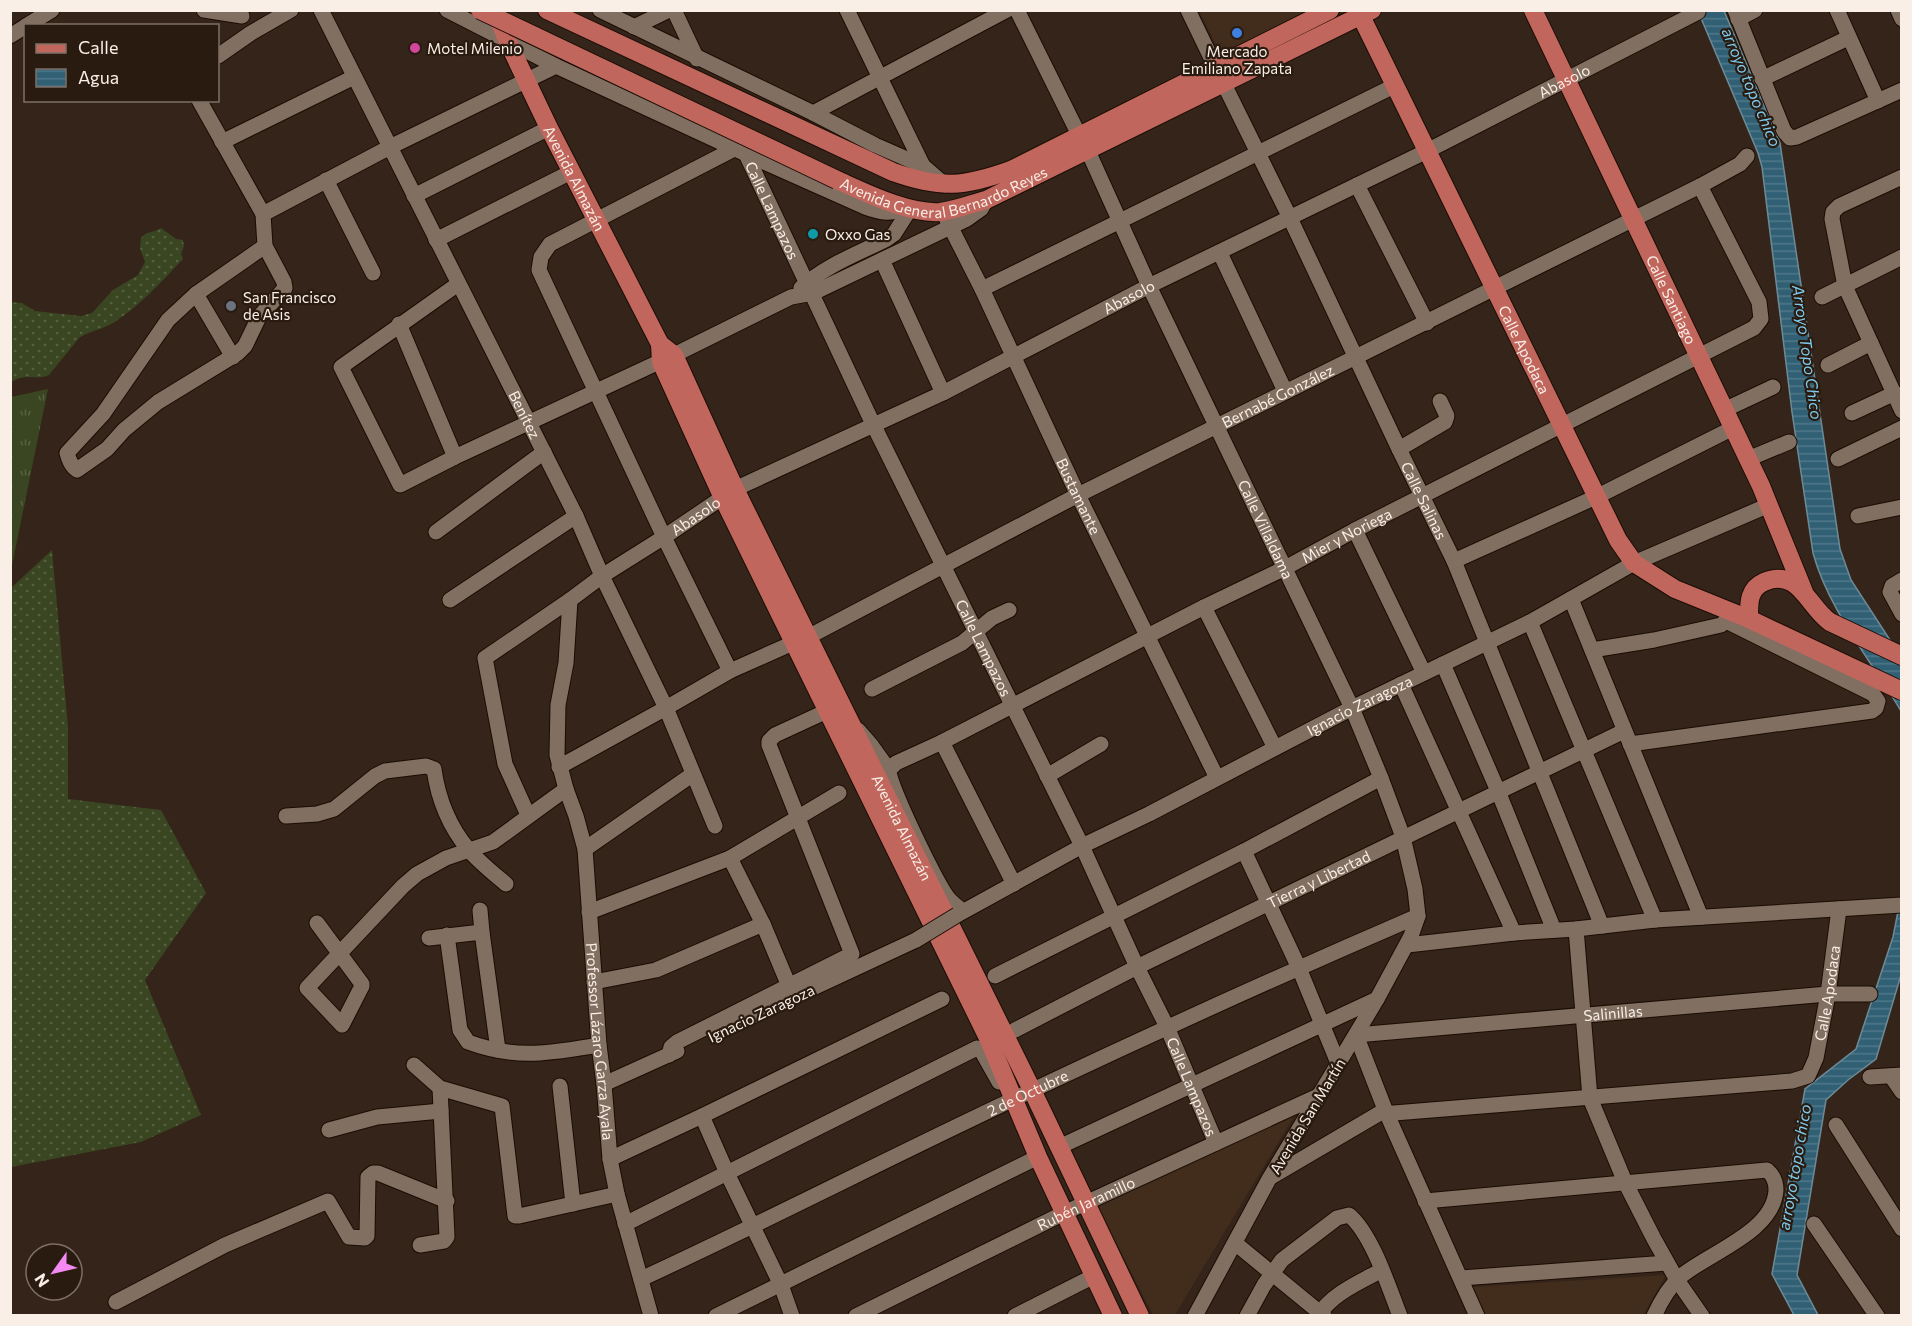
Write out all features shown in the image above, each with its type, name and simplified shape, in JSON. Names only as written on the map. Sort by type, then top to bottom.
[{"type":"main road","name":"Avenida General Bernardo Reyes","points":[[480,10],[861,191],[947,219],[986,200],[1084,144],[1220,76],[1364,13]]},
{"type":"main road","name":"Avenida Almazán","points":[[495,10],[549,128],[665,354],[729,493],[801,640],[850,722],[1032,1090],[1140,1316]]},
{"type":"main road","name":"Avenida General Bernardo Reyes","points":[[547,10],[861,158],[919,181],[945,185],[982,180],[1084,144]]},
{"type":"main road","name":"Avenida General Bernardo Reyes","points":[[1220,76],[1330,10]]},
{"type":"main road","name":"Calle Santiago","points":[[1533,10],[1748,459],[1804,592]]},
{"type":"main road","name":"Calle Apodaca","points":[[1364,13],[1394,86],[1618,540],[1634,563],[1675,589],[1727,616],[1749,619],[1902,691]]},
{"type":"main road","points":[[1749,619],[1750,595],[1754,589],[1763,582],[1781,580],[1793,583],[1804,592],[1823,618],[1902,656]]},
{"type":"main road","name":"Avenida Almazán","points":[[801,640],[827,711],[988,1038],[1011,1100],[1113,1316]]},
{"type":"street","points":[[29,24],[52,10]]},
{"type":"street","points":[[204,10],[240,14],[251,33]]},
{"type":"street","points":[[219,55],[251,33],[291,10]]},
{"type":"street","name":"Benítez","points":[[321,10],[576,516],[602,576],[666,708],[715,826]]},
{"type":"street","points":[[447,10],[556,66],[877,211],[895,213],[908,208]]},
{"type":"street","points":[[513,10],[518,38],[536,56]]},
{"type":"street","points":[[600,10],[875,145],[923,166],[945,185]]},
{"type":"street","points":[[634,27],[671,10],[697,58]]},
{"type":"street","points":[[847,10],[923,166]]},
{"type":"street","points":[[813,113],[1007,10]]},
{"type":"street","name":"Calle Villaldama","points":[[1017,10],[1084,144],[1119,223],[1352,708],[1382,778],[1403,837],[1415,889],[1418,916]]},
{"type":"street","name":"Calle Salinas","points":[[1188,10],[1454,561],[1602,926]]},
{"type":"street","points":[[1755,10],[1737,15],[1784,131],[1790,138],[1797,137],[1902,90]]},
{"type":"street","points":[[1837,10],[1878,101]]},
{"type":"street","points":[[1898,10],[1902,19]]},
{"type":"street","name":"Abasolo","points":[[528,815],[505,764],[485,658],[602,576],[729,493],[943,393],[1149,286],[1426,151],[1698,12]]},
{"type":"street","points":[[10,36],[24,27]]},
{"type":"street","points":[[1762,79],[1848,38]]},
{"type":"street","points":[[263,214],[390,147],[556,66]]},
{"type":"street","points":[[222,142],[354,76]]},
{"type":"street","points":[[982,289],[1394,86]]},
{"type":"street","points":[[200,102],[263,214],[265,246],[285,282],[285,288],[259,316],[245,346],[233,357],[158,402],[124,430],[106,449],[77,470],[70,462],[67,453],[103,414],[168,320],[196,294],[265,246]]},
{"type":"street","points":[[414,196],[549,128]]},
{"type":"street","points":[[730,671],[664,537],[539,270],[541,257],[550,244],[740,151]]},
{"type":"street","name":"Calle Lampazos","points":[[740,151],[810,287],[873,424],[1082,846],[1167,1027],[1216,1143]]},
{"type":"street","name":"Bernabé González","points":[[559,767],[730,671],[801,640],[1078,495],[1633,220],[1740,164],[1747,156]]},
{"type":"street","points":[[436,240],[571,172]]},
{"type":"street","points":[[1902,177],[1839,206],[1833,212],[1832,225],[1845,286],[1902,411]]},
{"type":"street","points":[[326,180],[373,273]]},
{"type":"street","points":[[1357,185],[1427,323]]},
{"type":"street","name":"Mier y Noriega","points":[[893,766],[1754,328],[1761,319],[1759,302],[1700,186]]},
{"type":"street","points":[[458,284],[342,366],[400,485],[597,391],[665,354],[810,287],[894,234],[908,208]]},
{"type":"street","points":[[810,287],[882,260],[947,219]]},
{"type":"street","name":"Bustamante","points":[[947,219],[1078,495],[1217,778]]},
{"type":"street","points":[[1220,253],[1286,391]]},
{"type":"street","points":[[1822,297],[1902,257]]},
{"type":"street","points":[[882,260],[943,393]]},
{"type":"street","points":[[196,294],[233,357]]},
{"type":"street","points":[[399,324],[455,457]]},
{"type":"street","points":[[1828,365],[1871,344]]},
{"type":"street","points":[[1724,410],[1773,387]]},
{"type":"street","points":[[1852,413],[1895,393]]},
{"type":"street","points":[[1399,449],[1445,422],[1447,416],[1440,401]]},
{"type":"street","points":[[1454,561],[1598,496],[1733,428]]},
{"type":"street","points":[[1838,459],[1902,428]]},
{"type":"street","points":[[1748,459],[1789,442]]},
{"type":"street","points":[[436,532],[544,452]]},
{"type":"street","name":"Ignacio Zaragoza","points":[[604,1084],[916,940],[960,913],[1082,846],[1149,814],[1352,708],[1530,622],[1634,563],[1769,505]]},
{"type":"street","points":[[1858,516],[1902,507]]},
{"type":"street","points":[[450,600],[576,516]]},
{"type":"street","points":[[1355,530],[1424,673]]},
{"type":"street","points":[[1902,580],[1895,583],[1890,592],[1902,614]]},
{"type":"street","name":"Professor Lázaro Garza Ayala","points":[[570,600],[566,663],[556,725],[559,767],[585,849],[599,1045],[610,1159],[617,1194],[651,1316]]},
{"type":"street","points":[[1571,600],[1701,917]]},
{"type":"street","points":[[1204,607],[1275,748]]},
{"type":"street","points":[[872,689],[962,643],[992,618],[1009,610]]},
{"type":"street","points":[[1592,650],[1654,640],[1721,625],[1727,616]]},
{"type":"street","name":"Calle Apodaca","points":[[1727,616],[1873,694],[1879,704]]},
{"type":"street","points":[[1530,622],[1655,920]]},
{"type":"street","points":[[1443,664],[1498,791],[1554,930]]},
{"type":"street","points":[[1401,684],[1514,933]]},
{"type":"street","name":"Tierra y Libertad","points":[[1015,1030],[1137,967],[1583,750],[1627,737],[1872,711],[1879,704]]},
{"type":"street","points":[[669,1055],[671,1047],[676,1042],[852,953],[769,750],[769,741],[775,735],[827,711]]},
{"type":"street","points":[[850,722],[893,766],[889,776],[900,804],[948,898],[960,913]]},
{"type":"street","points":[[942,742],[1014,884]]},
{"type":"street","points":[[1047,776],[1101,744]]},
{"type":"street","points":[[286,816],[317,814],[334,809],[375,776],[385,771],[430,768],[441,804],[468,849],[506,884]]},
{"type":"street","points":[[585,849],[693,774]]},
{"type":"street","points":[[995,976],[1244,851],[1382,778]]},
{"type":"street","points":[[317,923],[339,953],[363,986],[342,1024],[307,989],[339,953],[417,874],[446,858],[493,842],[566,789]]},
{"type":"street","points":[[589,912],[730,858],[839,793]]},
{"type":"street","points":[[1244,851],[1299,968],[1338,1064]]},
{"type":"street","points":[[730,858],[763,924],[789,986]]},
{"type":"street","points":[[1407,945],[1655,920],[1902,905]]},
{"type":"street","name":"Calle Apodaca","points":[[1590,1098],[1792,1081],[1808,1076],[1816,1058],[1828,994],[1839,909]]},
{"type":"street","points":[[480,910],[498,1050]]},
{"type":"street","name":"2 de Octubre","points":[[641,1280],[1032,1090],[1167,1027],[1418,916]]},
{"type":"street","name":"Avenida San Martín","points":[[1195,1316],[1269,1179],[1377,999],[1407,945],[1418,916]]},
{"type":"street","points":[[594,982],[656,970],[763,924]]},
{"type":"street","points":[[1576,929],[1590,1098],[1624,1182],[1667,1263],[1701,1316]]},
{"type":"street","points":[[429,938],[482,932]]},
{"type":"street","points":[[447,935],[462,1034],[468,1042],[530,1055],[599,1045]]},
{"type":"street","name":"Salinillas","points":[[1356,1035],[1828,994],[1870,994]]},
{"type":"street","points":[[610,1159],[942,999]]},
{"type":"street","points":[[1059,1147],[1377,999]]},
{"type":"street","points":[[1356,1035],[1386,1112],[1477,1316]]},
{"type":"street","points":[[625,1224],[977,1048],[981,1050],[1011,1100]]},
{"type":"street","points":[[414,1065],[440,1088],[502,1106],[516,1215],[617,1194]]},
{"type":"street","points":[[1870,1077],[1896,1075],[1902,1092]]},
{"type":"street","points":[[560,1086],[573,1204]]},
{"type":"street","points":[[420,1245],[447,1240],[440,1088]]},
{"type":"street","name":"Rubén Jaramillo","points":[[856,1316],[1064,1213],[1318,1096]]},
{"type":"street","points":[[1269,1179],[1376,1114],[1590,1098]]},
{"type":"street","points":[[328,1130],[377,1117],[441,1111]]},
{"type":"street","points":[[702,1116],[781,1285],[792,1316]]},
{"type":"street","points":[[1836,1125],[1902,1229]]},
{"type":"street","points":[[716,1316],[1038,1157]]},
{"type":"street","points":[[1425,1201],[1767,1170],[1775,1180],[1774,1201],[1770,1211],[1748,1232],[1677,1280],[1654,1316]]},
{"type":"street","points":[[116,1302],[225,1245],[328,1200],[349,1237],[365,1238],[368,1228],[369,1177],[373,1173],[447,1201]]},
{"type":"street","points":[[1247,1316],[1282,1260],[1337,1218],[1349,1215],[1366,1238],[1382,1270],[1400,1316]]},
{"type":"street","points":[[1814,1224],[1876,1316]]},
{"type":"street","points":[[1235,1244],[1320,1315],[1334,1298],[1382,1270]]},
{"type":"street","points":[[1461,1278],[1667,1263]]},
{"type":"street","points":[[1015,1316],[1094,1276]]},
{"type":"shaded area","name":"Mercado Emiliano Zapata","points":[[1199,11],[1307,11],[1221,55]]},
{"type":"shaded area","points":[[1300,1106],[1175,1315],[1153,1315],[1097,1205]]},
{"type":"shaded area","points":[[1666,1275],[1643,1315],[1485,1315],[1473,1287]]},
{"type":"green space","points":[[161,228],[176,239],[183,240],[184,246],[181,254],[183,259],[159,284],[113,323],[79,338],[49,375],[27,377],[11,382],[11,302],[22,303],[35,311],[81,316],[92,313],[113,290],[138,275],[145,262],[140,248],[141,238]]},
{"type":"green space","points":[[48,389],[11,570],[11,397]]},
{"type":"green space","points":[[52,550],[68,727],[68,799],[161,810],[206,893],[145,980],[201,1115],[141,1142],[11,1167],[11,588]]},
{"type":"water","points":[[1698,11],[1724,11],[1780,143],[1840,549],[1851,580],[1901,657],[1901,711],[1840,615],[1820,574],[1813,553],[1792,412],[1762,167]]},
{"type":"water","name":"arroyo topo chico","points":[[1901,896],[1901,975],[1876,1059],[1826,1100],[1797,1275],[1818,1315],[1794,1315],[1772,1274],[1805,1089],[1856,1049],[1893,937]]},
{"type":"place","name":"Mercado Emiliano Zapata","points":[[1237,33]]},
{"type":"place","name":"Motel Milenio","points":[[415,48]]},
{"type":"place","name":"Oxxo Gas","points":[[813,234]]},
{"type":"place","name":"San Francisco de Asis","points":[[231,306]]},
{"type":"water label","name":"Arroyo Topo Chico","points":[[1808,352]]}]
